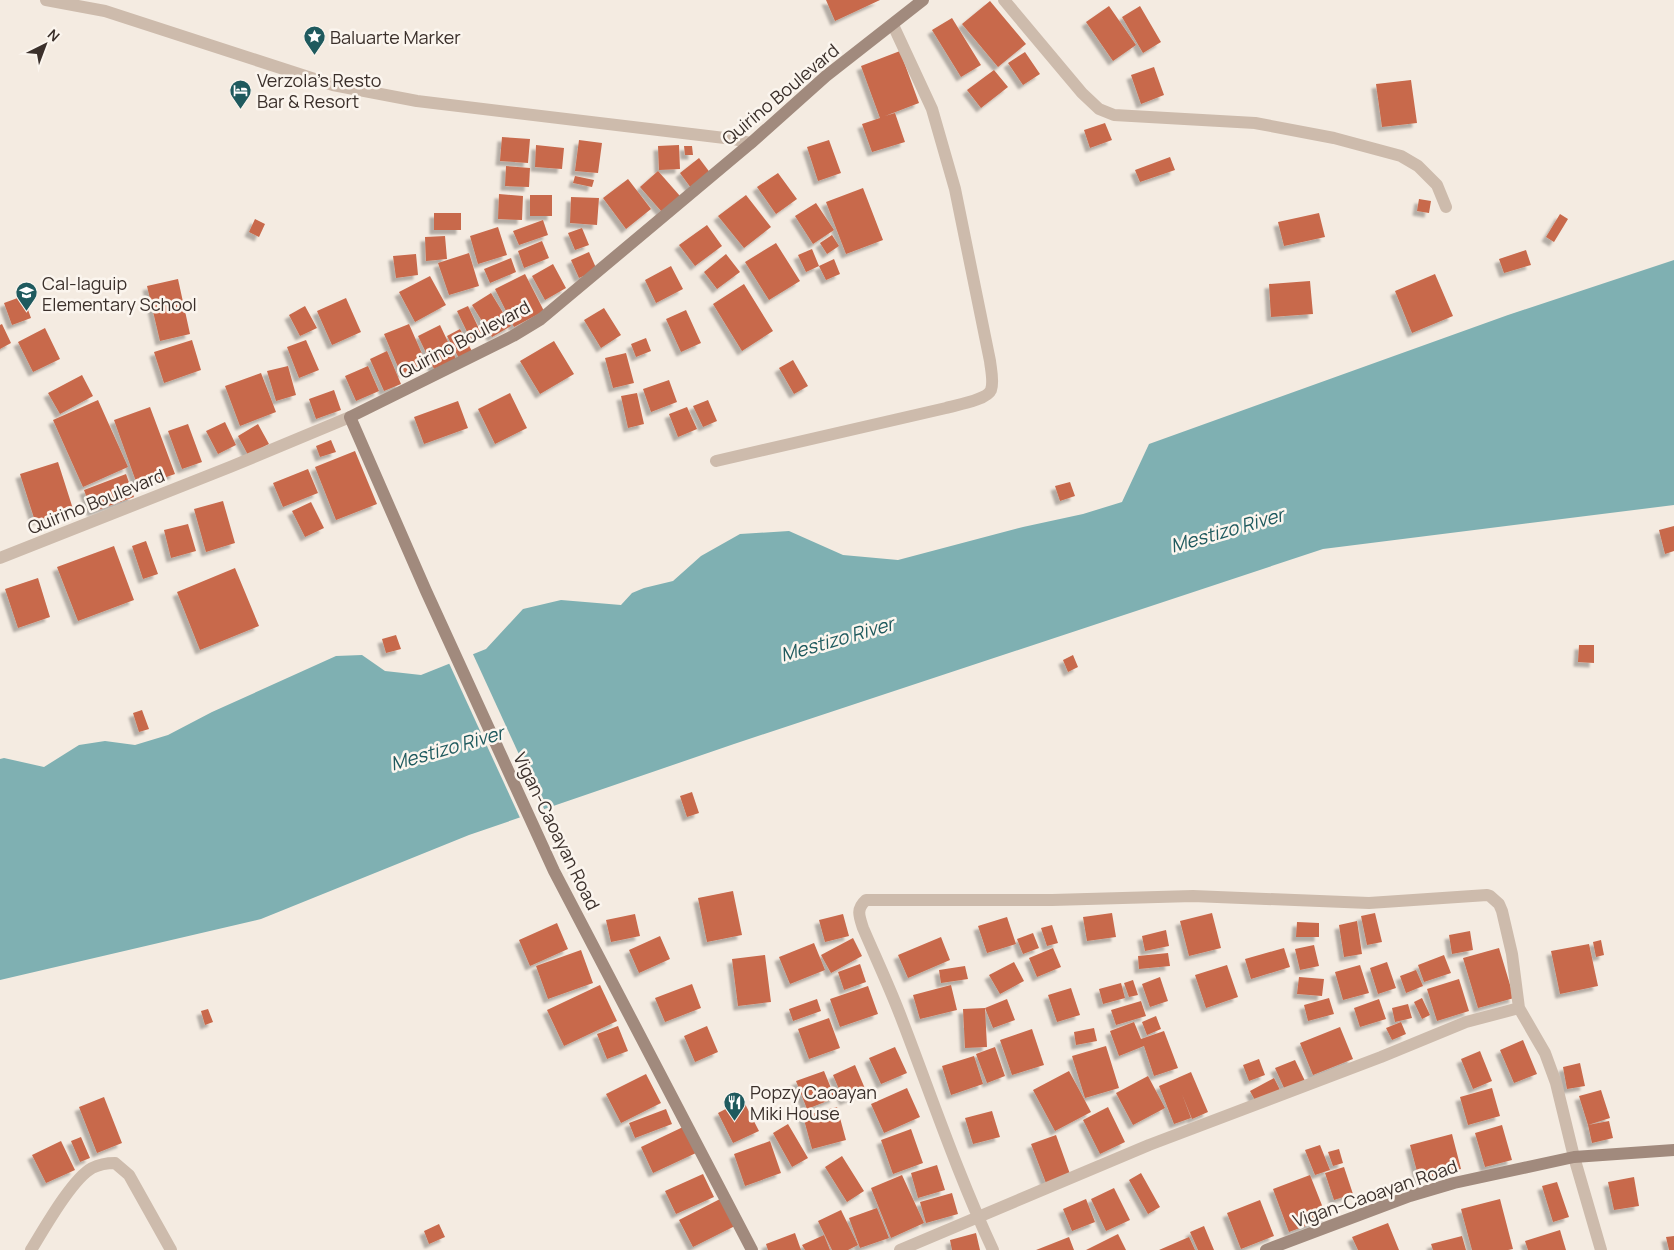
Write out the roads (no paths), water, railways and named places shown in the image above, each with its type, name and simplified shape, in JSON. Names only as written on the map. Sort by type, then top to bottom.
[{"type":"main road","name":"Quirino Boulevard","points":[[350,417],[513,336],[541,319],[751,142],[826,76],[923,0]]},
{"type":"main road","name":"Vigan-Caoayan Road","points":[[350,417],[426,591],[554,871],[752,1250]]},
{"type":"main road","name":"Vigan-Caoayan Road","points":[[1266,1250],[1418,1193],[1487,1175],[1574,1157],[1674,1150]]},
{"type":"street","points":[[46,0],[105,11],[342,87],[417,101],[751,142]]},
{"type":"street","points":[[1004,0],[1082,92],[1099,109],[1114,115],[1255,123],[1334,138],[1401,156],[1418,166],[1437,185],[1446,207]]},
{"type":"street","points":[[716,461],[946,408],[989,394],[991,389],[990,361],[955,189],[932,109],[892,25]]},
{"type":"street","name":"Quirino Boulevard","points":[[0,558],[350,417]]},
{"type":"street","points":[[993,1250],[932,1103],[899,1010],[863,928],[859,914],[860,905],[866,900],[1052,900],[1192,896],[1369,903],[1490,896],[1499,904],[1502,911],[1512,954],[1519,1008],[1545,1053],[1556,1083],[1574,1157],[1601,1250]]},
{"type":"street","points":[[900,1250],[1149,1145],[1381,1057],[1466,1022],[1519,1008]]},
{"type":"street","points":[[31,1250],[61,1202],[78,1182],[91,1168],[105,1163],[115,1163],[129,1175],[171,1250]]},
{"type":"water","name":"Mestizo River","points":[[1674,260],[1674,505],[1323,549],[734,744],[469,835],[261,919],[0,980],[0,759],[4,758],[44,767],[79,745],[105,741],[135,745],[168,735],[212,712],[336,656],[362,655],[385,671],[421,675],[486,649],[523,609],[561,600],[621,605],[632,593],[673,581],[701,556],[740,534],[789,531],[843,555],[898,560],[1023,527],[1083,514],[1122,502],[1149,444],[1508,315]]},
{"type":"place","name":"Baluarte Marker","points":[[314,56]]},
{"type":"place","name":"Verzola's Resto Bar & Resort","points":[[241,109]]},
{"type":"place","name":"Cal-laguip Elementary School","points":[[26,312]]},
{"type":"place","name":"Popzy Caoayan Miki House","points":[[734,1121]]}]
